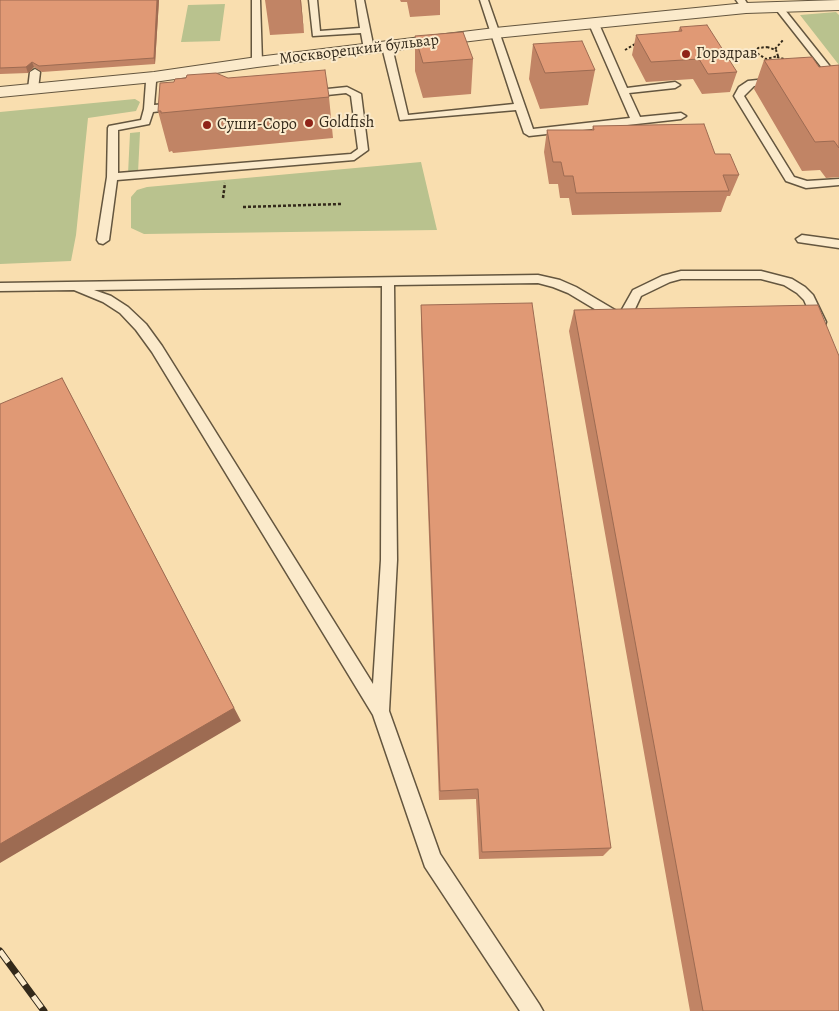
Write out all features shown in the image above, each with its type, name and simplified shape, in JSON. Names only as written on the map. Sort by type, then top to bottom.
[{"type":"street","name":"Москворецкий бульвар","points":[[0,92],[34,81],[154,77],[257,62],[495,33],[594,24],[743,4],[778,7],[830,4]]},
{"type":"lane","points":[[256,0],[257,62]]},
{"type":"lane","points":[[313,0],[316,34],[366,30]]},
{"type":"lane","points":[[360,0],[369,49]]},
{"type":"lane","points":[[484,0],[529,133],[681,116]]},
{"type":"lane","points":[[778,7],[839,84]]},
{"type":"lane","points":[[594,24],[636,120]]},
{"type":"lane","points":[[387,47],[404,118],[520,107]]},
{"type":"lane","points":[[814,77],[833,76]]},
{"type":"lane","points":[[103,240],[112,177],[113,128],[145,122],[149,109],[151,82],[154,77]]},
{"type":"lane","points":[[785,80],[751,83],[743,89],[739,96],[790,179],[806,185],[839,182]]},
{"type":"lane","points":[[624,91],[675,85]]},
{"type":"lane","points":[[112,177],[354,157],[364,150],[356,94],[347,90],[297,95]]},
{"type":"lane","points":[[149,109],[189,105]]},
{"type":"lane","points":[[802,239],[839,244]]},
{"type":"lane","points":[[0,287],[538,278],[572,290],[623,322],[628,307],[637,293],[666,278],[681,275],[762,275],[788,282],[810,298],[824,333]]},
{"type":"lane","points":[[380,711],[389,560],[388,280]]},
{"type":"lane","points":[[60,285],[86,290],[107,299],[124,310],[141,327],[157,349],[380,711],[432,860],[532,1011]]},
{"type":"path","points":[[767,47],[776,50],[778,56],[766,59],[755,52],[758,48],[767,47]]},
{"type":"path","points":[[243,207],[341,204]]},
{"type":"green space","points":[[225,4],[220,41],[181,42],[188,5]]},
{"type":"green space","points":[[836,12],[839,15],[839,65],[800,15]]},
{"type":"green space","points":[[135,99],[140,102],[136,111],[88,118],[76,235],[71,261],[0,264],[0,112]]},
{"type":"green space","points":[[140,132],[138,173],[128,174],[130,133]]},
{"type":"green space","points":[[421,162],[437,230],[144,234],[131,228],[131,197],[137,190],[147,187]]},
{"type":"building","points":[[0,0],[157,0],[154,58],[39,66],[32,62],[26,67],[0,68]]},
{"type":"building","points":[[707,25],[737,72],[708,74],[699,59],[651,62],[636,35],[682,31],[680,27]]},
{"type":"building","points":[[463,32],[473,59],[423,63],[415,36]]},
{"type":"building","points":[[582,41],[595,70],[545,73],[533,44]]},
{"type":"building","points":[[812,57],[819,67],[839,65],[839,148],[834,141],[815,142],[764,60]]},
{"type":"building","points":[[325,70],[329,97],[161,113],[161,111],[158,111],[160,83],[174,82],[175,79],[186,78],[187,75],[216,73],[228,78]]},
{"type":"building","points":[[704,124],[715,154],[730,154],[739,175],[723,175],[729,191],[576,193],[573,176],[564,176],[561,162],[553,162],[547,130],[594,130],[593,126]]},
{"type":"building","points":[[532,303],[611,848],[482,852],[478,789],[440,791],[421,305]]},
{"type":"building","points":[[818,305],[839,356],[839,1011],[703,1011],[574,310]]},
{"type":"building","points":[[62,378],[234,708],[0,844],[0,404]]},
{"type":"railway","points":[[0,951],[44,1011]]},
{"type":"place","name":"Горздрав","points":[[686,54]]},
{"type":"place","name":"Goldfish","points":[[309,123]]},
{"type":"place","name":"Суши-Соро","points":[[207,125]]}]
